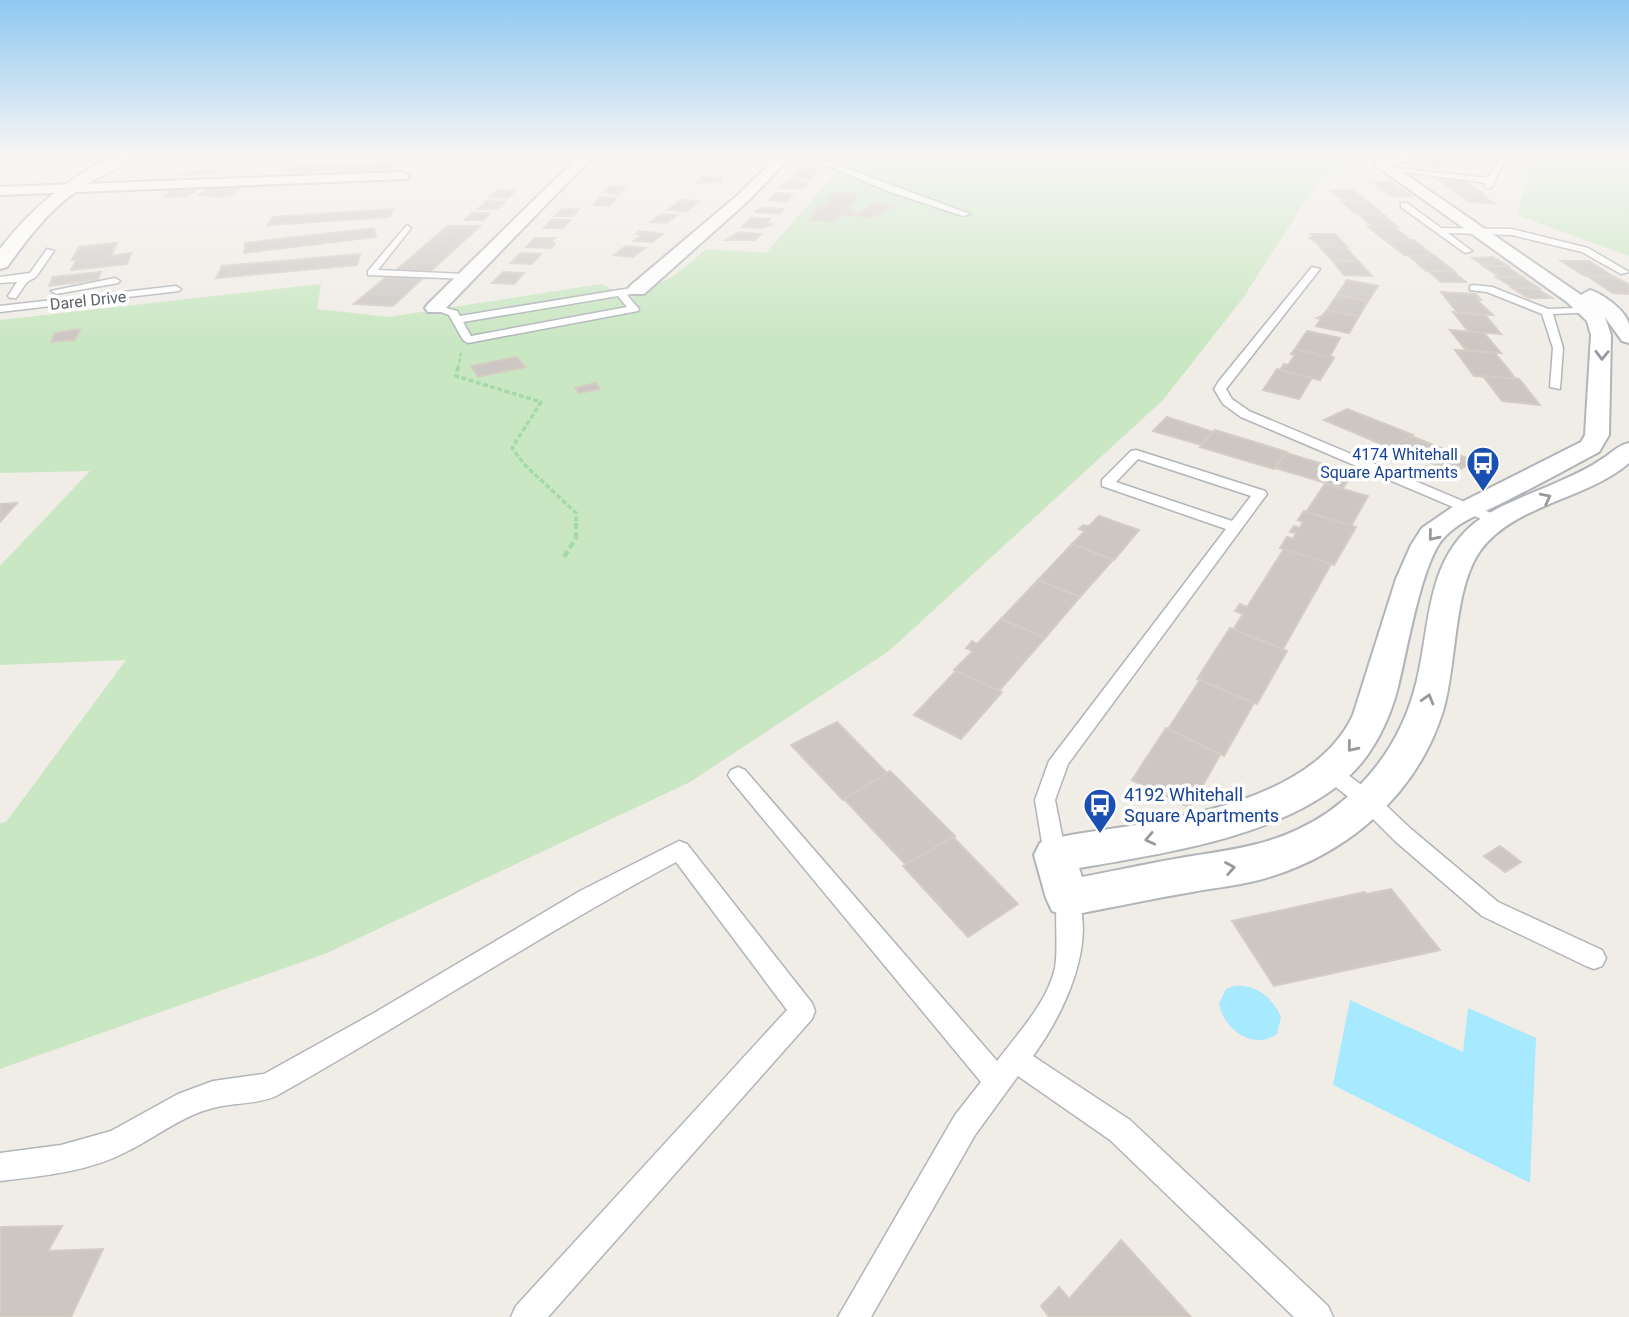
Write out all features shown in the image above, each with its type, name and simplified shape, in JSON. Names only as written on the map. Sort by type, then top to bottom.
[{"type":"street","points":[[0,263],[37,215]]},
{"type":"street","points":[[435,308],[524,215]]},
{"type":"street","points":[[637,290],[723,215]]},
{"type":"street","points":[[1453,215],[1480,238],[1626,329],[1629,337]]},
{"type":"street","points":[[1597,309],[1602,345],[1597,435],[1590,447],[1485,515],[1478,534],[1458,562],[1452,576],[1434,678],[1421,726],[1403,760],[1381,789],[1352,816],[1317,838],[1264,862],[1067,898],[1055,855],[1135,842],[1213,825],[1291,796],[1329,771],[1359,739],[1379,693],[1394,633],[1430,537],[1450,520],[1485,515],[1592,475],[1617,461],[1629,450]]},
{"type":"lane","points":[[1418,215],[1438,230],[1480,238],[1512,232],[1585,250],[1624,272]]},
{"type":"lane","points":[[407,228],[371,274],[465,277]]},
{"type":"lane","points":[[1438,230],[1480,238]]},
{"type":"lane","points":[[0,280],[33,275],[50,251]]},
{"type":"lane","points":[[1315,269],[1225,381],[1220,389],[1227,401],[1245,414],[1485,515]]},
{"type":"lane","points":[[13,296],[27,278]]},
{"type":"lane","points":[[0,298],[115,281]]},
{"type":"lane","points":[[1473,288],[1489,289],[1547,312],[1597,309]]},
{"type":"lane","name":"Darel Drive","points":[[0,309],[176,289]]},
{"type":"lane","points":[[457,320],[637,290]]},
{"type":"lane","points":[[435,308],[453,313],[468,340],[634,309],[620,293]]},
{"type":"lane","points":[[1547,312],[1558,348],[1556,387]]},
{"type":"lane","points":[[1055,855],[1045,800],[1059,761],[1260,494],[1136,454],[1107,483],[1234,527]]},
{"type":"lane","points":[[1329,771],[1368,801],[1490,909],[1594,958]]},
{"type":"lane","points":[[738,775],[998,1082]]},
{"type":"lane","points":[[0,1167],[61,1159],[116,1143],[178,1107],[213,1094],[267,1087],[383,1022],[588,898],[679,850],[803,1012],[527,1317]]},
{"type":"lane","points":[[854,1317],[965,1125],[1044,1020],[1067,969],[1070,920],[1067,898]]},
{"type":"lane","points":[[1015,1059],[1120,1130],[1317,1317]]},
{"type":"path","points":[[468,340],[460,356],[456,376],[541,402],[512,448],[525,465],[576,513],[576,538],[564,557]]},
{"type":"green space","points":[[799,215],[1296,215],[1243,298],[1163,400],[889,651],[690,782],[327,953],[0,1069],[0,823],[6,822],[126,660],[0,665],[0,566],[90,471],[0,473],[0,320],[321,284],[317,309],[389,317],[602,284],[630,298],[672,277],[707,249],[766,253]]},
{"type":"green space","points":[[1518,215],[1629,215],[1629,256]]},
{"type":"water","points":[[1234,986],[1256,990],[1273,1003],[1281,1017],[1277,1034],[1268,1039],[1249,1039],[1233,1029],[1226,1021],[1219,1003],[1226,989]]},
{"type":"water","points":[[1350,1000],[1463,1052],[1468,1008],[1536,1038],[1530,1183],[1333,1085]]},
{"type":"building","points":[[296,215],[391,215],[267,225],[273,217]]},
{"type":"building","points":[[470,215],[488,215],[484,220],[465,220]]},
{"type":"building","points":[[659,215],[676,215],[667,223],[651,222]]},
{"type":"building","points":[[814,215],[841,215],[836,221],[808,220]]},
{"type":"building","points":[[1360,215],[1384,215],[1398,227],[1373,226]]},
{"type":"building","points":[[751,218],[770,219],[766,224],[773,224],[762,228],[742,227]]},
{"type":"building","points":[[551,220],[570,220],[563,228],[544,228]]},
{"type":"building","points":[[448,226],[480,226],[431,271],[396,270]]},
{"type":"building","points":[[1368,226],[1394,227],[1410,240],[1384,240]]},
{"type":"building","points":[[374,228],[376,237],[244,253],[245,243]]},
{"type":"building","points":[[639,231],[663,234],[652,242],[634,241],[642,234],[636,234]]},
{"type":"building","points":[[739,232],[761,234],[755,240],[726,240]]},
{"type":"building","points":[[1310,234],[1335,234],[1347,247],[1321,246],[1310,238],[1314,238]]},
{"type":"building","points":[[535,238],[555,238],[550,243],[555,243],[552,248],[526,247]]},
{"type":"building","points":[[1385,240],[1414,240],[1434,256],[1404,255]]},
{"type":"building","points":[[117,243],[111,256],[131,253],[127,264],[71,270],[77,259],[72,260],[79,247]]},
{"type":"building","points":[[626,246],[645,248],[633,257],[614,255]]},
{"type":"building","points":[[1319,246],[1345,247],[1359,262],[1332,260]]},
{"type":"building","points":[[520,253],[541,254],[532,264],[511,263]]},
{"type":"building","points":[[360,254],[357,265],[216,278],[222,266]]},
{"type":"building","points":[[1408,255],[1435,256],[1455,272],[1426,271]]},
{"type":"building","points":[[1493,257],[1508,266],[1485,266],[1472,258]]},
{"type":"building","points":[[1332,260],[1359,262],[1372,276],[1344,275]]},
{"type":"building","points":[[1561,261],[1589,261],[1614,277],[1585,276]]},
{"type":"building","points":[[1483,266],[1506,266],[1523,277],[1500,277]]},
{"type":"building","points":[[1428,271],[1452,271],[1466,282],[1441,282]]},
{"type":"building","points":[[101,272],[98,279],[49,286],[53,277]]},
{"type":"building","points":[[503,272],[524,273],[514,284],[492,283]]},
{"type":"building","points":[[1587,276],[1615,277],[1629,285],[1629,294],[1613,293]]},
{"type":"building","points":[[386,277],[423,278],[393,306],[354,304]]},
{"type":"building","points":[[1496,277],[1521,277],[1539,288],[1514,288]]},
{"type":"building","points":[[1347,280],[1378,286],[1368,301],[1337,295]]},
{"type":"building","points":[[1512,288],[1536,288],[1552,298],[1528,298]]},
{"type":"building","points":[[1441,292],[1476,294],[1481,300],[1477,300],[1493,315],[1457,312]]},
{"type":"building","points":[[1337,295],[1368,301],[1359,316],[1327,310]]},
{"type":"building","points":[[1327,310],[1359,316],[1349,333],[1316,326],[1321,319],[1317,318]]},
{"type":"building","points":[[1453,312],[1485,315],[1501,334],[1468,331]]},
{"type":"building","points":[[80,329],[75,340],[51,342],[55,333]]},
{"type":"building","points":[[1450,330],[1484,333],[1501,353],[1466,350]]},
{"type":"building","points":[[1307,331],[1340,338],[1330,356],[1334,358],[1295,349]]},
{"type":"building","points":[[1295,349],[1334,358],[1320,380],[1280,370],[1284,364],[1288,365],[1295,355],[1291,354]]},
{"type":"building","points":[[1455,350],[1495,353],[1516,379],[1474,376]]},
{"type":"building","points":[[517,357],[525,367],[478,377],[471,366]]},
{"type":"building","points":[[1277,369],[1312,378],[1299,399],[1263,390]]},
{"type":"building","points":[[1483,376],[1519,379],[1540,405],[1502,401]]},
{"type":"building","points":[[596,383],[600,389],[579,393],[575,388]]},
{"type":"building","points":[[1347,409],[1413,435],[1390,448],[1324,420]]},
{"type":"building","points":[[1167,417],[1213,432],[1202,445],[1153,431]]},
{"type":"building","points":[[1215,430],[1287,452],[1274,469],[1200,447]]},
{"type":"building","points":[[1411,436],[1474,461],[1455,473],[1392,447]]},
{"type":"building","points":[[1286,453],[1353,473],[1343,488],[1275,468]]},
{"type":"building","points":[[1325,484],[1368,496],[1351,526],[1306,512]]},
{"type":"building","points":[[17,503],[0,522],[0,504]]},
{"type":"building","points":[[1304,511],[1356,527],[1334,565],[1280,548],[1287,537],[1293,539],[1296,533],[1290,532],[1294,526],[1300,528],[1303,522],[1298,520]]},
{"type":"building","points":[[1099,516],[1139,530],[1114,560],[1072,544],[1085,531],[1079,529],[1083,525],[1089,526]]},
{"type":"building","points":[[1072,544],[1113,560],[1080,597],[1038,580]]},
{"type":"building","points":[[1284,549],[1331,564],[1283,649],[1233,630],[1243,614],[1235,611],[1240,604],[1247,607]]},
{"type":"building","points":[[1038,580],[1080,597],[1045,638],[1001,619]]},
{"type":"building","points":[[1001,619],[1045,638],[999,691],[954,670],[973,651],[966,648],[972,641],[977,644]]},
{"type":"building","points":[[1230,628],[1287,651],[1257,704],[1197,679]]},
{"type":"building","points":[[956,671],[1002,692],[961,739],[914,715]]},
{"type":"building","points":[[1200,680],[1254,703],[1224,756],[1168,729]]},
{"type":"building","points":[[837,722],[887,773],[843,800],[791,745]]},
{"type":"building","points":[[1166,728],[1220,755],[1190,808],[1132,780]]},
{"type":"building","points":[[890,771],[955,836],[906,865],[844,799]]},
{"type":"building","points":[[953,837],[1018,904],[968,937],[903,866]]},
{"type":"building","points":[[1500,846],[1521,862],[1505,872],[1484,856]]},
{"type":"building","points":[[1391,889],[1440,950],[1274,986],[1232,921],[1365,892],[1366,894]]},
{"type":"building","points":[[62,1226],[48,1251],[103,1249],[71,1317],[0,1317],[0,1227]]},
{"type":"building","points":[[1121,1240],[1191,1317],[1049,1317],[1041,1306],[1059,1287],[1069,1299]]},
{"type":"place","name":"4174 Whitehall Square Apartments","points":[[1483,493]]},
{"type":"place","name":"4192 Whitehall Square Apartments","points":[[1100,835]]}]
